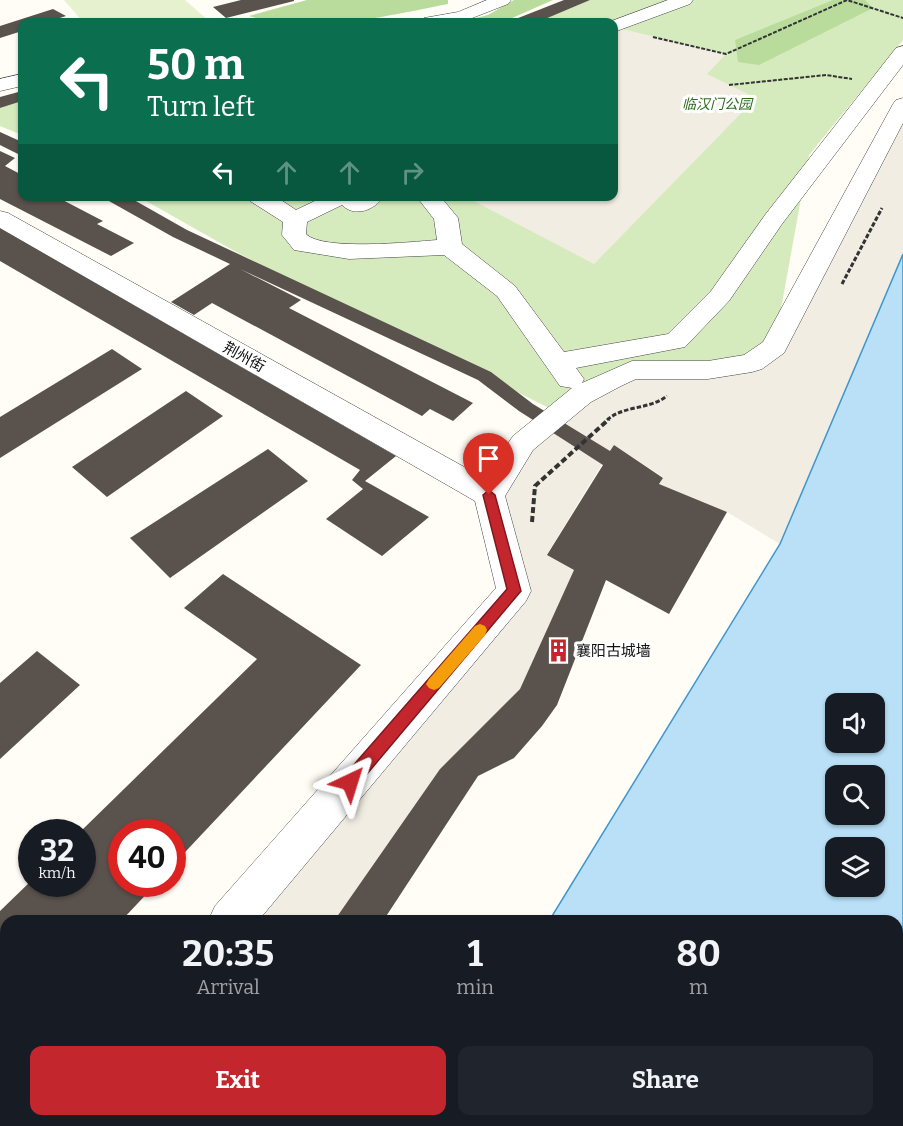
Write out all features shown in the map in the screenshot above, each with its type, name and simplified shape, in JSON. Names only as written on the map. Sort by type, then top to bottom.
[{"type":"street","points":[[456,18],[502,0]]},
{"type":"street","points":[[618,25],[684,0]]},
{"type":"street","points":[[557,362],[676,341],[720,296],[773,220],[903,52]]},
{"type":"street","points":[[0,85],[18,81]]},
{"type":"street","points":[[235,915],[514,591],[489,495],[523,443],[581,395],[632,370],[708,370],[752,363],[774,346],[903,105]]},
{"type":"street","points":[[266,201],[295,219]]},
{"type":"street","points":[[295,219],[334,201]]},
{"type":"street","points":[[351,201],[357,206],[365,201]]},
{"type":"street","points":[[432,201],[447,218],[450,247]]},
{"type":"street","name":"荆州街","points":[[0,218],[489,495]]},
{"type":"street","points":[[295,219],[294,235],[303,245],[349,252],[450,247],[506,291],[581,395]]},
{"type":"path","points":[[618,28],[726,54],[847,0],[903,18]]},
{"type":"path","points":[[729,85],[826,75],[879,82]]},
{"type":"green space","points":[[64,0],[185,0],[205,18],[193,18],[80,18]]},
{"type":"green space","points":[[307,0],[448,0],[448,4],[374,18],[258,18],[249,16]]},
{"type":"green space","points":[[514,0],[553,0],[512,18],[476,18],[488,15]]},
{"type":"green space","name":"临汉门公园","points":[[590,0],[903,0],[903,40],[809,155],[774,347],[559,413],[238,253],[146,201],[618,201],[618,18],[547,18]]},
{"type":"green space","points":[[833,0],[865,0],[873,8],[759,65],[738,62],[735,40]]},
{"type":"green space","points":[[18,102],[18,133],[0,126],[0,108]]},
{"type":"shaded area","points":[[618,28],[726,54],[707,74],[756,98],[594,264],[474,201],[618,201]]},
{"type":"shaded area","points":[[903,108],[903,254],[780,544],[727,512],[659,484],[663,477],[614,445],[547,554],[574,570],[520,689],[440,769],[338,915],[235,915],[514,591],[489,495],[523,443],[611,379],[752,363]]},
{"type":"water","points":[[903,254],[903,915],[553,915],[780,544]]},
{"type":"building","points":[[241,0],[294,1],[226,18],[213,7]]},
{"type":"building","points":[[564,0],[590,0],[547,18],[518,18]]},
{"type":"building","points":[[53,9],[66,16],[60,18],[25,18]]},
{"type":"building","points":[[18,20],[18,32],[0,38],[0,26]]},
{"type":"building","points":[[18,92],[18,102],[0,108],[0,97]]},
{"type":"building","points":[[0,132],[18,140],[18,154],[0,145]]},
{"type":"building","points":[[0,151],[15,158],[5,166],[18,173],[18,201],[65,201],[103,221],[97,224],[134,243],[111,256],[0,199]]},
{"type":"building","name":"襄阳古城墙","points":[[109,201],[136,201],[187,230],[491,372],[533,404],[610,451],[614,445],[663,478],[659,484],[727,512],[669,614],[606,580],[557,705],[514,758],[478,776],[387,915],[338,915],[440,769],[520,689],[574,570],[547,555],[603,465],[519,411],[478,380],[240,269],[301,300],[289,308],[473,403],[453,421],[430,409],[422,416],[212,303],[194,315],[171,302],[230,264],[173,237]]},
{"type":"building","points":[[0,228],[396,456],[365,481],[429,517],[382,556],[326,519],[363,489],[352,480],[360,470],[0,261]]},
{"type":"building","points":[[112,349],[142,369],[0,458],[0,417]]},
{"type":"building","points":[[186,391],[223,416],[107,497],[72,467]]},
{"type":"building","points":[[268,449],[308,481],[170,578],[130,538]]},
{"type":"building","points":[[223,574],[361,665],[186,851],[186,819],[108,819],[108,897],[144,897],[127,915],[0,915],[0,911],[18,894],[18,897],[96,897],[96,819],[93,819],[257,659],[184,608]]},
{"type":"building","points":[[37,651],[80,685],[0,759],[0,683]]},
{"type":"slow traffic","points":[[434,684],[480,630]]},
{"type":"place","name":"襄阳古城墙","points":[[558,651]]},
{"type":"route","points":[[350,782],[514,591],[489,495]]}]
